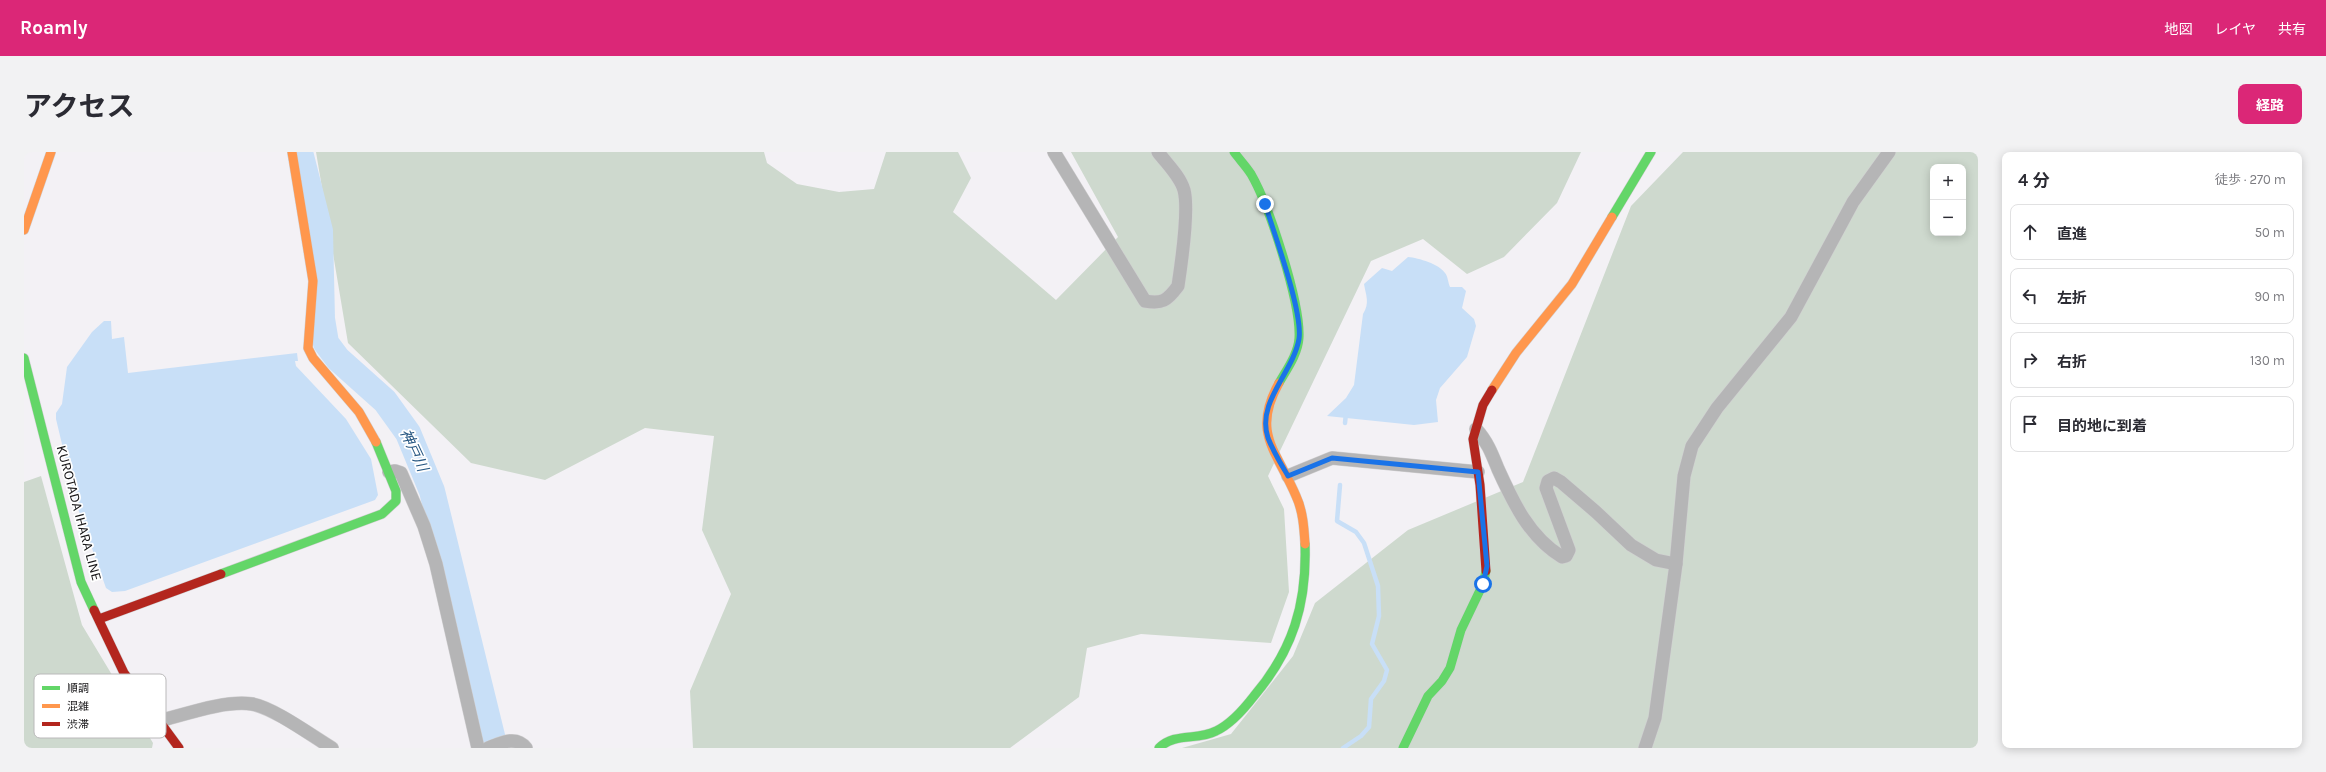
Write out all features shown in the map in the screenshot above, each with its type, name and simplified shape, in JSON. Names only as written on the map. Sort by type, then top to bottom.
[{"type":"street","points":[[24,230],[51,152]]},
{"type":"street","points":[[99,619],[382,514],[396,501],[396,491],[373,434],[359,412],[312,358],[308,348],[313,281],[292,152]]},
{"type":"street","points":[[1054,152],[1145,301],[1158,303],[1170,297],[1178,286],[1186,206],[1184,191],[1179,179],[1158,152]]},
{"type":"street","points":[[1159,748],[1163,743],[1175,738],[1208,735],[1227,724],[1244,709],[1284,655],[1295,632],[1302,605],[1305,568],[1303,529],[1298,500],[1288,476],[1268,438],[1266,422],[1275,392],[1293,358],[1299,338],[1296,314],[1265,204],[1251,174],[1234,152]]},
{"type":"street","points":[[1403,748],[1428,696],[1442,681],[1450,668],[1461,630],[1483,584],[1487,566],[1478,472],[1473,439],[1483,405],[1516,353],[1572,284],[1652,152]]},
{"type":"street","points":[[1645,748],[1655,718],[1676,564],[1684,476],[1692,446],[1717,408],[1791,317],[1853,202],[1889,152]]},
{"type":"street","name":"KUROTADA IHARA LINE","points":[[24,358],[81,582],[125,674]]},
{"type":"street","points":[[1476,429],[1485,438],[1515,507],[1535,534],[1552,551],[1562,557],[1566,556],[1569,550],[1546,488],[1548,480],[1554,478],[1561,482],[1596,512],[1630,545],[1656,560],[1676,564]]},
{"type":"street","points":[[1288,476],[1332,458],[1478,472]]},
{"type":"street","points":[[389,472],[395,471],[401,473],[424,526],[436,564],[478,748]]},
{"type":"street","points":[[166,719],[234,703],[253,704],[276,715],[332,748]]},
{"type":"street","name":"KUROTADA IHARA LINE","points":[[166,730],[179,748]]},
{"type":"street","points":[[494,746],[516,741],[526,748]]},
{"type":"shaded area","points":[[316,152],[764,152],[767,163],[797,184],[839,192],[874,189],[886,152],[958,152],[971,178],[953,212],[1056,300],[1118,237],[1071,152],[1581,152],[1557,203],[1504,257],[1467,274],[1423,239],[1371,261],[1268,476],[1284,509],[1289,592],[1271,643],[1141,634],[1087,648],[1079,697],[1010,748],[693,748],[690,691],[731,594],[702,530],[714,436],[645,428],[545,480],[471,463],[348,343]]},
{"type":"shaded area","points":[[1683,152],[1978,152],[1978,748],[1182,748],[1231,734],[1293,656],[1315,603],[1408,530],[1523,482],[1631,206]]},
{"type":"shaded area","points":[[41,476],[82,625],[111,674],[34,674],[34,738],[150,738],[153,743],[152,748],[24,748],[24,482]]},
{"type":"water","points":[[1408,257],[1434,264],[1446,274],[1450,287],[1462,287],[1466,291],[1462,308],[1474,319],[1476,326],[1467,357],[1440,388],[1436,400],[1438,422],[1414,425],[1327,416],[1346,398],[1354,385],[1363,314],[1367,303],[1364,284],[1382,268],[1392,271]]},
{"type":"water","points":[[104,321],[111,321],[112,339],[124,337],[128,373],[297,353],[298,361],[295,361],[296,366],[346,419],[371,459],[378,495],[375,500],[125,591],[112,592],[106,588],[76,503],[56,419],[56,413],[62,404],[67,367],[92,332]]},
{"type":"waterway","name":"神戸川","points":[[300,152],[320,231],[322,319],[326,343],[338,359],[385,401],[408,433],[432,491],[495,748]]},
{"type":"waterway","points":[[1345,423],[1346,413]]},
{"type":"waterway","points":[[1340,485],[1337,521],[1356,532],[1364,543],[1378,586],[1379,616],[1372,644],[1387,670],[1384,681],[1371,699],[1369,727],[1361,736],[1343,748]]},
{"type":"traffic: fast","points":[[1234,152],[1251,174],[1275,230],[1295,302],[1299,338],[1297,350],[1279,383]]},
{"type":"traffic: fast","points":[[1612,217],[1651,152]]},
{"type":"traffic: fast","points":[[24,358],[81,582],[94,610]]},
{"type":"traffic: fast","points":[[221,574],[382,514],[396,501],[396,491],[376,442]]},
{"type":"traffic: fast","points":[[1159,748],[1172,740],[1201,736],[1222,728],[1242,711],[1267,679],[1288,644],[1295,625],[1303,587],[1305,544]]},
{"type":"traffic: fast","points":[[1403,748],[1428,696],[1442,681],[1450,668],[1461,630],[1483,584],[1486,571]]},
{"type":"traffic: slow","points":[[24,230],[51,152]]},
{"type":"traffic: slow","points":[[292,152],[313,281],[308,348],[313,358],[359,412],[376,442]]},
{"type":"traffic: slow","points":[[1492,390],[1516,353],[1572,284],[1612,217]]},
{"type":"traffic: slow","points":[[1279,383],[1271,400],[1267,415],[1267,429],[1275,454],[1289,480],[1300,508],[1303,520],[1305,544]]},
{"type":"traffic: jam","points":[[1486,571],[1480,485],[1473,439],[1483,405],[1492,390]]},
{"type":"traffic: jam","points":[[99,619],[221,574]]},
{"type":"traffic: jam","points":[[94,610],[125,674]]},
{"type":"traffic: jam","points":[[166,730],[179,748]]},
{"type":"route","points":[[1265,204],[1282,258],[1296,314],[1299,338],[1293,358],[1275,392],[1267,412],[1266,422],[1268,438],[1288,476],[1332,458],[1478,472],[1487,566],[1483,584]]}]
